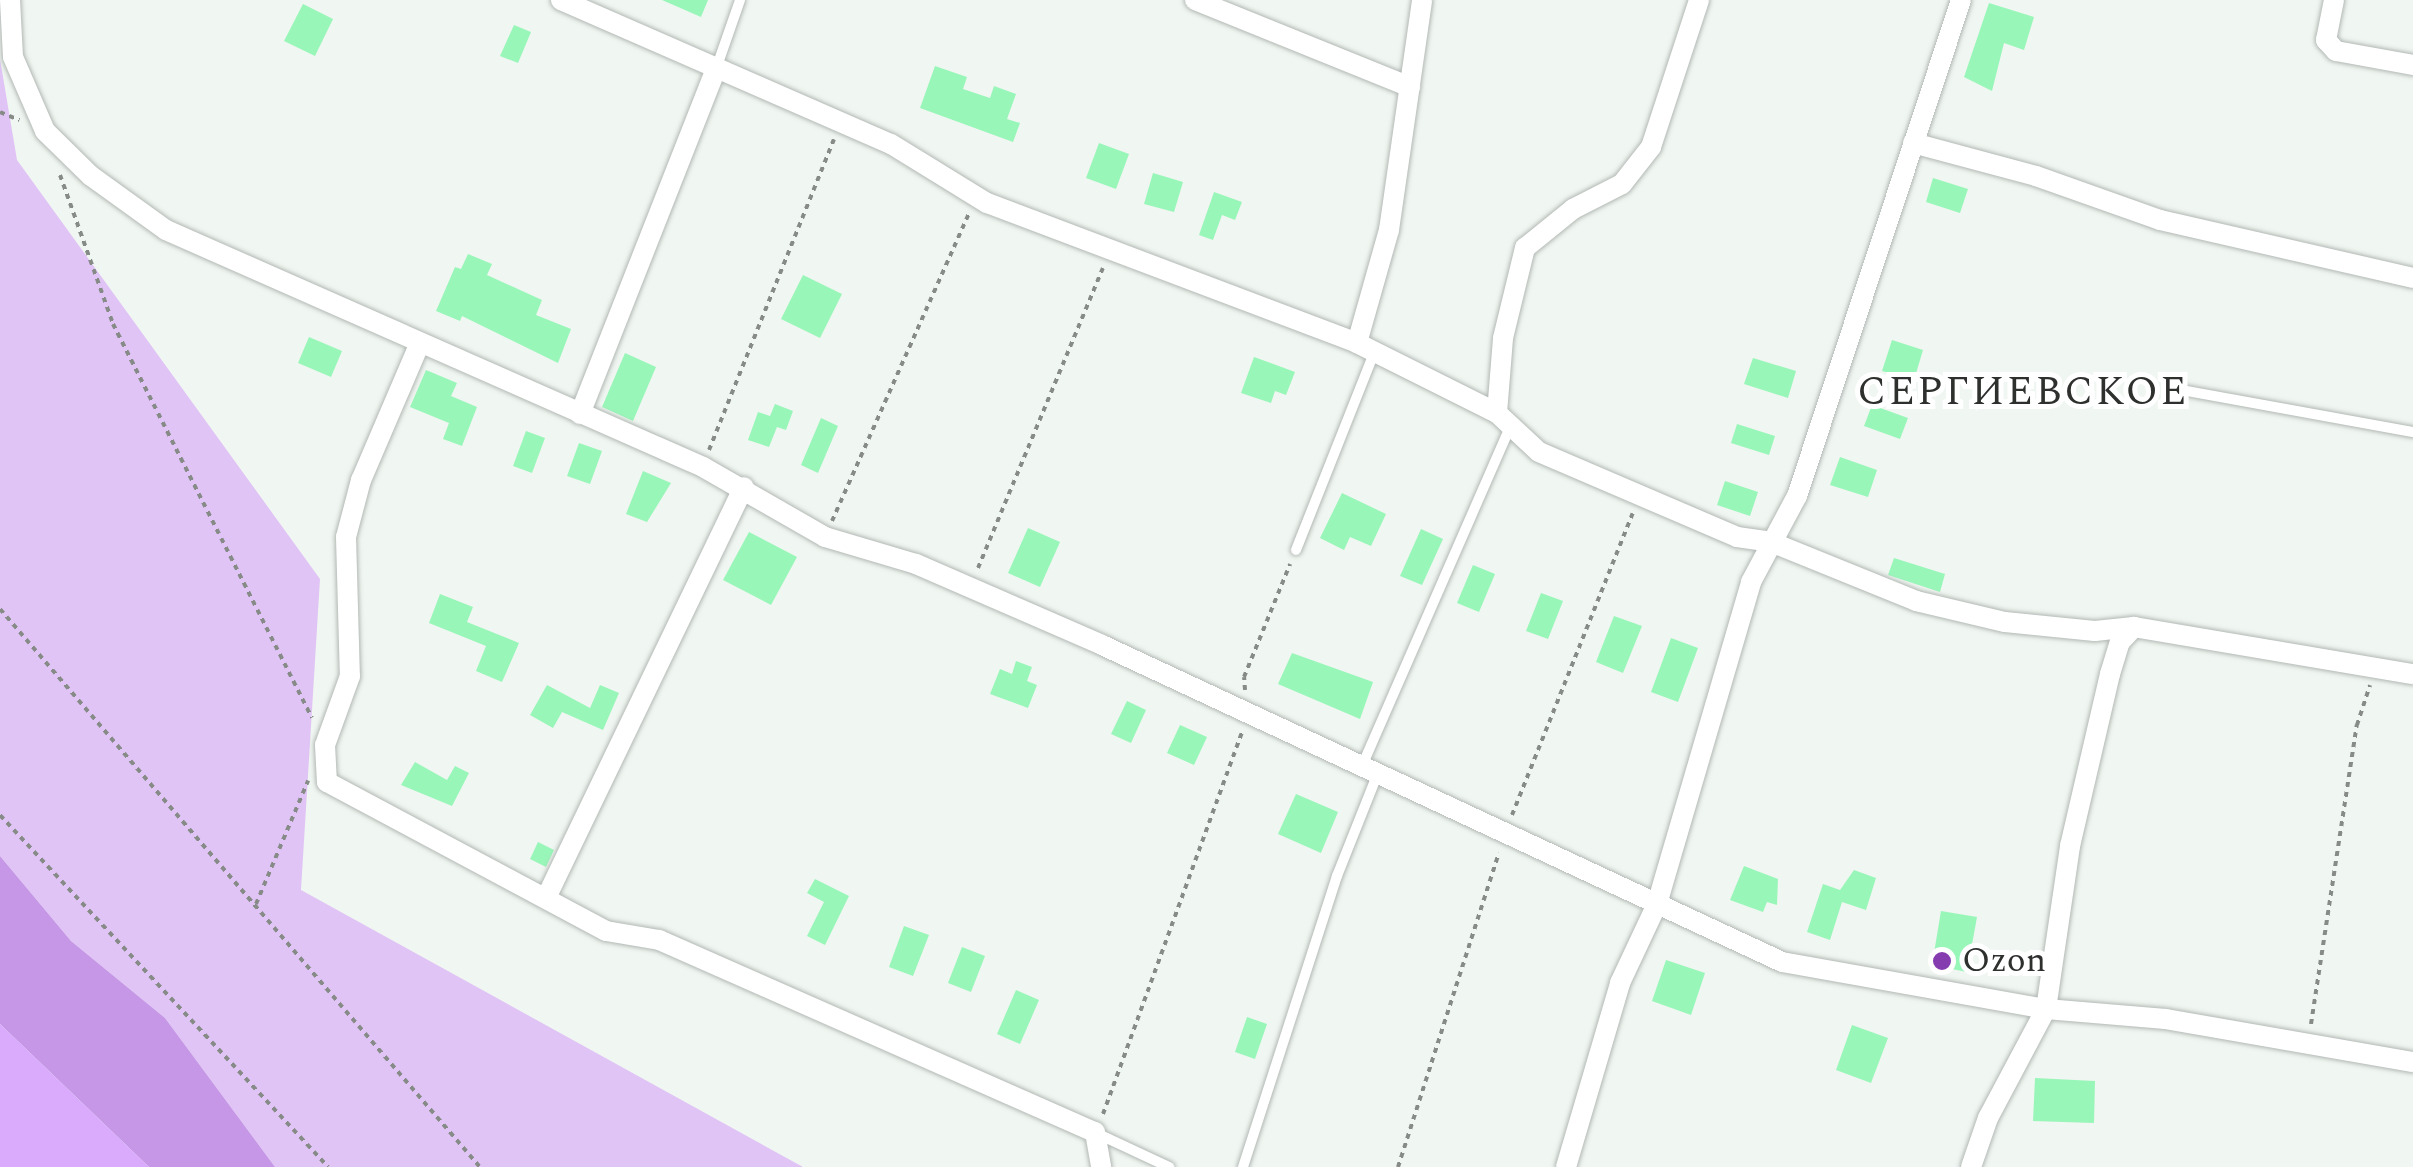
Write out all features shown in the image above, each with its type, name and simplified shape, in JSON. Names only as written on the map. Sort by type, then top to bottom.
[{"type":"street","points":[[10,0],[13,57],[44,131],[91,176],[166,230],[419,345],[704,467],[826,537],[968,587],[1782,962],[2046,1009],[2166,1019],[2413,1062]]},
{"type":"street","points":[[561,0],[891,144],[977,196],[1366,347],[1504,420],[1540,452],[1647,503],[1737,537],[1771,542],[1916,601],[2005,622],[2095,631],[2134,627],[2413,674]]},
{"type":"street","points":[[1195,0],[1410,88]]},
{"type":"street","points":[[1366,347],[1389,230],[1422,0]]},
{"type":"street","points":[[1504,420],[1503,338],[1525,248],[1573,209],[1622,184],[1651,147],[1699,0]]},
{"type":"street","points":[[1566,1167],[1620,982],[1657,904],[1751,582],[1797,496],[1962,0]]},
{"type":"street","points":[[2334,0],[2326,40],[2336,52],[2413,65]]},
{"type":"street","points":[[580,414],[716,70]]},
{"type":"street","points":[[1913,143],[2036,176],[2160,220],[2413,278]]},
{"type":"street","points":[[419,345],[361,480],[346,537],[350,676],[325,746],[327,782],[606,931],[659,940],[1095,1132],[1100,1167]]},
{"type":"street","points":[[546,898],[744,487]]},
{"type":"street","points":[[1971,1167],[1988,1118],[2046,1009],[2070,846],[2110,674],[2120,642],[2134,627]]},
{"type":"lane","points":[[716,70],[740,0]]},
{"type":"lane","points":[[1296,550],[1366,347]]},
{"type":"lane","points":[[2176,388],[2413,432]]},
{"type":"lane","points":[[1242,1167],[1370,769],[1504,420]]},
{"type":"lane","points":[[1095,1132],[1169,1167]]},
{"type":"path","points":[[704,467],[840,125]]},
{"type":"path","points":[[57,166],[113,324],[325,746]]},
{"type":"path","points":[[826,537],[977,196]]},
{"type":"path","points":[[968,587],[1110,250]]},
{"type":"path","points":[[1095,1132],[1248,717],[1244,677],[1296,550]]},
{"type":"path","points":[[0,609],[480,1167]]},
{"type":"path","points":[[2309,1044],[2357,724],[2366,690],[2384,671]]},
{"type":"path","points":[[256,904],[309,778]]},
{"type":"path","points":[[0,815],[328,1167]]},
{"type":"shaded area","points":[[0,59],[17,160],[320,579],[301,890],[803,1167],[275,1167],[165,1018],[71,941],[0,856]]},
{"type":"shaded area","points":[[0,856],[71,941],[165,1018],[275,1167],[149,1167],[0,1024]]},
{"type":"shaded area","points":[[0,1024],[149,1167],[0,1167]]},
{"type":"building","points":[[662,0],[708,0],[701,17]]},
{"type":"building","points":[[1989,3],[2034,17],[2024,50],[2004,43],[1992,91],[1964,77]]},
{"type":"building","points":[[303,4],[333,19],[315,56],[284,41]]},
{"type":"building","points":[[514,25],[531,32],[518,63],[500,56]]},
{"type":"building","points":[[935,66],[967,77],[963,89],[990,98],[994,86],[1016,94],[1007,119],[1020,123],[1013,142],[920,108]]},
{"type":"building","points":[[1099,143],[1129,154],[1116,189],[1086,178]]},
{"type":"building","points":[[1153,173],[1183,182],[1174,212],[1144,204]]},
{"type":"building","points":[[1933,178],[1968,189],[1960,213],[1926,202]]},
{"type":"building","points":[[1214,192],[1242,202],[1235,220],[1222,215],[1213,240],[1199,235]]},
{"type":"building","points":[[468,254],[492,264],[487,275],[542,300],[536,315],[571,329],[558,363],[462,316],[460,321],[436,311],[455,267],[461,269]]},
{"type":"building","points":[[803,275],[842,294],[820,338],[781,319]]},
{"type":"building","points":[[309,337],[342,351],[331,377],[298,363]]},
{"type":"building","points":[[1892,340],[1923,350],[1914,380],[1882,371]]},
{"type":"building","points":[[625,353],[656,367],[633,421],[602,407]]},
{"type":"building","points":[[1254,357],[1295,372],[1286,395],[1275,391],[1271,403],[1241,393]]},
{"type":"building","points":[[1753,358],[1796,371],[1788,398],[1744,384]]},
{"type":"building","points":[[426,370],[457,383],[451,396],[477,407],[462,446],[443,439],[449,423],[410,407]]},
{"type":"building","points":[[775,404],[793,411],[786,430],[777,427],[769,447],[748,440],[758,412],[770,416]]},
{"type":"building","points":[[1872,405],[1908,418],[1900,439],[1864,426]]},
{"type":"building","points":[[821,418],[838,426],[818,473],[801,465]]},
{"type":"building","points":[[1737,424],[1775,436],[1769,455],[1731,443]]},
{"type":"building","points":[[526,431],[545,438],[532,473],[513,466]]},
{"type":"building","points":[[579,443],[602,451],[590,484],[567,476]]},
{"type":"building","points":[[1840,457],[1877,470],[1868,497],[1830,485]]},
{"type":"building","points":[[643,471],[671,483],[647,522],[626,514]]},
{"type":"building","points":[[1725,481],[1758,492],[1750,516],[1717,505]]},
{"type":"building","points":[[1342,493],[1386,514],[1371,546],[1350,537],[1344,550],[1320,538]]},
{"type":"building","points":[[1028,528],[1060,542],[1040,587],[1008,573]]},
{"type":"building","points":[[1421,529],[1443,539],[1422,585],[1400,576]]},
{"type":"building","points":[[749,532],[797,557],[771,605],[723,580]]},
{"type":"building","points":[[1894,558],[1945,574],[1940,592],[1888,575]]},
{"type":"building","points":[[1473,565],[1495,574],[1479,612],[1457,603]]},
{"type":"building","points":[[1541,593],[1563,601],[1548,639],[1526,631]]},
{"type":"building","points":[[440,594],[473,607],[467,622],[519,643],[502,682],[476,671],[486,646],[429,623]]},
{"type":"building","points":[[1614,616],[1642,626],[1623,673],[1596,662]]},
{"type":"building","points":[[1671,638],[1698,648],[1678,702],[1651,692]]},
{"type":"building","points":[[1292,653],[1373,682],[1360,719],[1278,684]]},
{"type":"building","points":[[1016,661],[1032,667],[1027,681],[1037,685],[1028,708],[990,694],[1000,669],[1012,674]]},
{"type":"building","points":[[547,685],[590,708],[600,685],[619,693],[603,730],[562,712],[553,728],[530,715]]},
{"type":"building","points":[[1127,701],[1146,710],[1131,743],[1111,734]]},
{"type":"building","points":[[1180,725],[1207,737],[1194,765],[1167,753]]},
{"type":"building","points":[[415,762],[447,780],[455,766],[469,773],[452,806],[401,785]]},
{"type":"building","points":[[1296,794],[1338,812],[1321,853],[1278,834]]},
{"type":"building","points":[[538,842],[554,850],[546,867],[530,859]]},
{"type":"building","points":[[1744,866],[1778,879],[1777,905],[1767,902],[1763,912],[1730,900]]},
{"type":"building","points":[[1854,870],[1876,878],[1866,910],[1842,902],[1830,940],[1807,932],[1823,884],[1840,890]]},
{"type":"building","points":[[815,879],[849,896],[825,945],[807,936],[824,902],[807,893]]},
{"type":"building","points":[[1941,911],[1977,917],[1967,972],[1932,965]]},
{"type":"building","points":[[904,926],[929,935],[913,976],[889,967]]},
{"type":"building","points":[[962,947],[985,956],[971,992],[948,983]]},
{"type":"building","points":[[1666,960],[1705,973],[1691,1015],[1652,1001]]},
{"type":"building","points":[[1016,990],[1039,1000],[1020,1044],[997,1034]]},
{"type":"building","points":[[1247,1017],[1267,1024],[1255,1059],[1235,1052]]},
{"type":"building","points":[[1852,1025],[1888,1038],[1871,1083],[1836,1070]]},
{"type":"building","points":[[2035,1078],[2095,1081],[2094,1123],[2033,1121]]},
{"type":"place","name":"Ozon","points":[[1942,961]]},
{"type":"district","name":"СЕРГИЕВСКОЕ","points":[[2023,393]]}]
